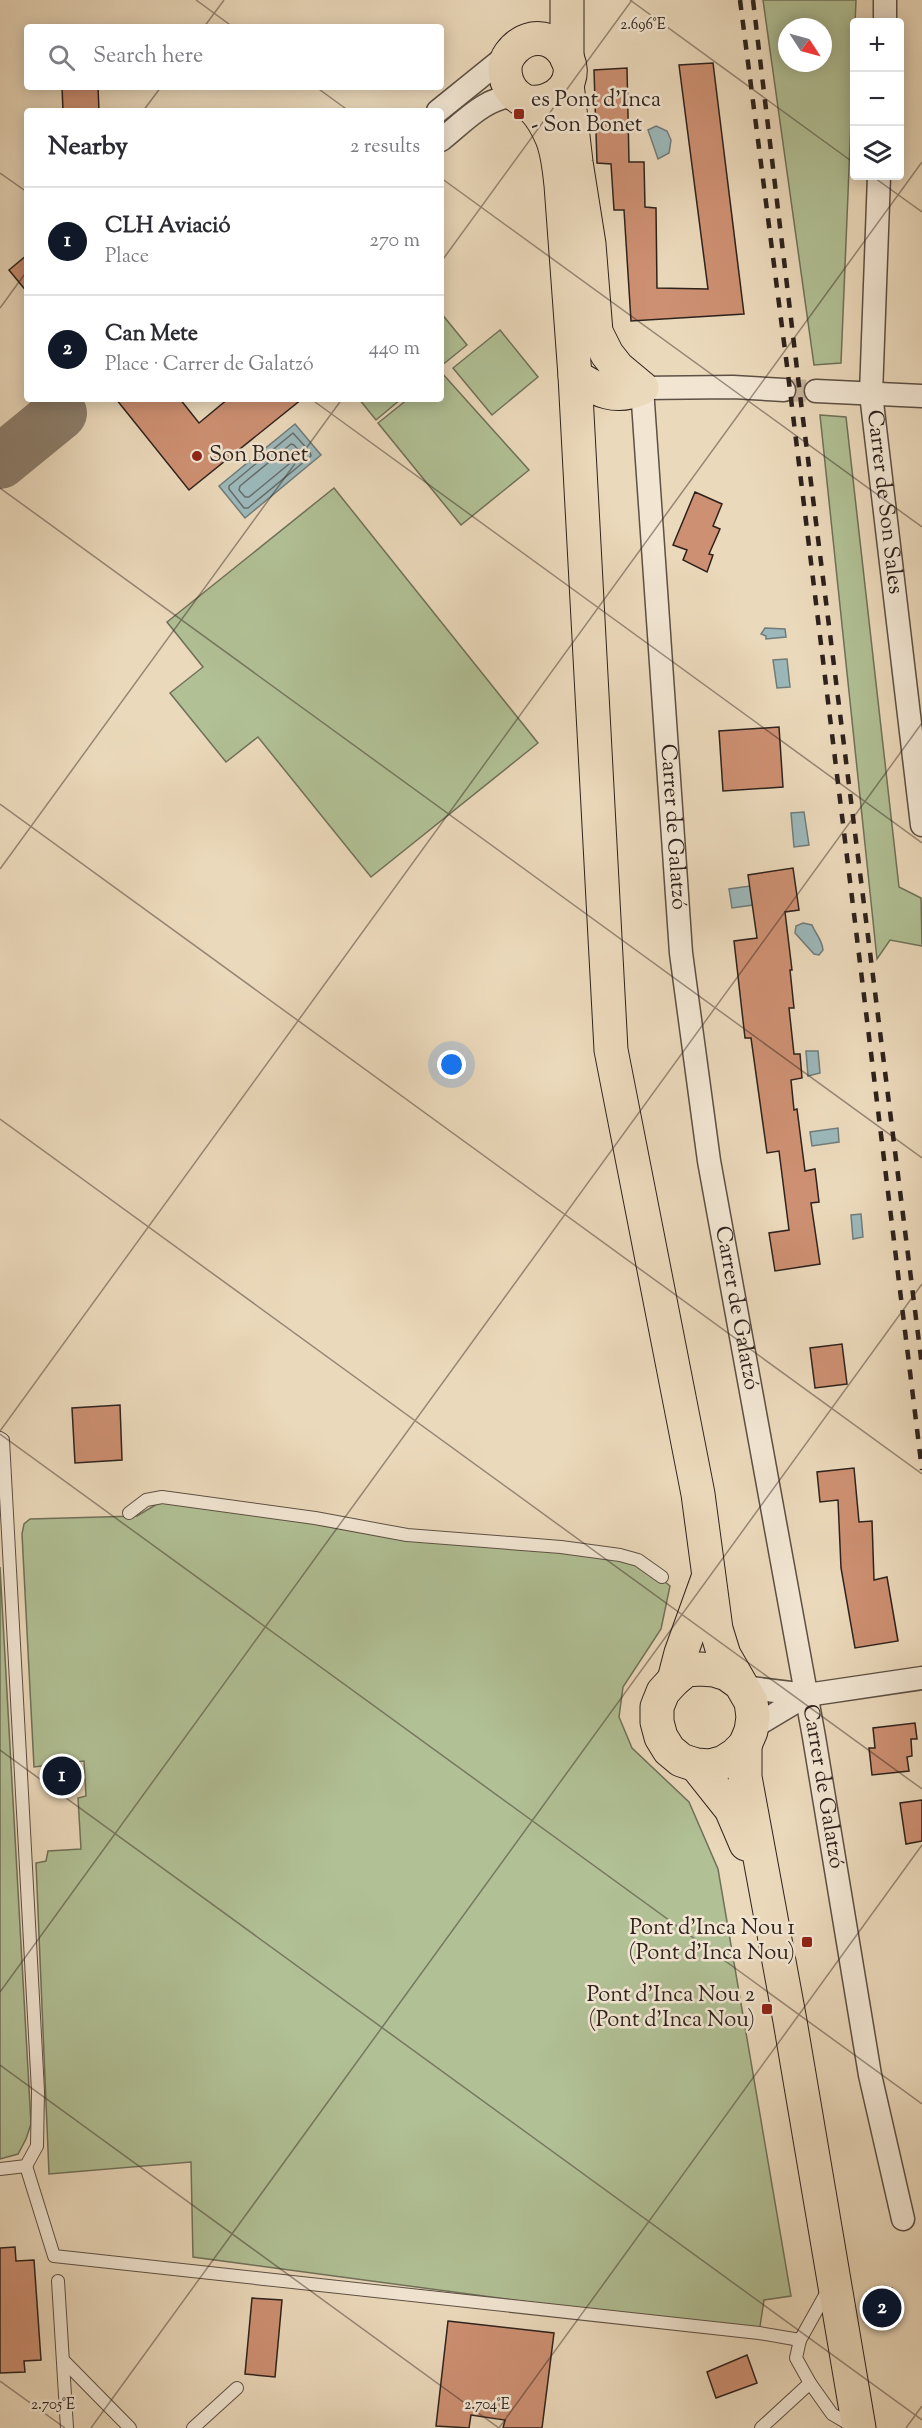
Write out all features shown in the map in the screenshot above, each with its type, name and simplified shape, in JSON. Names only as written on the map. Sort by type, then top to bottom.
[{"type":"main road","points":[[547,0],[536,29],[507,58],[505,72],[509,87],[534,108],[552,137],[557,157],[575,376],[611,1050],[698,1494],[718,1636],[724,1655],[751,1702],[753,1717],[748,1736],[745,1777],[835,2278],[857,2428]]},
{"type":"main road","points":[[557,157],[565,78],[567,0]]},
{"type":"main road","points":[[519,46],[535,38],[551,42],[564,53],[565,78],[589,244],[596,332],[612,361],[635,392]]},
{"type":"main road","points":[[521,98],[540,103],[554,98],[565,78]]},
{"type":"main road","points":[[575,376],[590,386],[607,392],[635,392]]},
{"type":"main road","points":[[578,440],[601,411],[635,392]]},
{"type":"main road","points":[[674,1680],[681,1653],[710,1574]]},
{"type":"main road","points":[[740,1684],[720,1672],[700,1669],[686,1670],[663,1692],[657,1707],[657,1722],[661,1737],[669,1750],[681,1760],[696,1765],[710,1766],[723,1762],[735,1755],[748,1736]]},
{"type":"main road","points":[[696,1765],[732,1809],[744,1839],[761,1869]]},
{"type":"street","points":[[885,0],[885,18]]},
{"type":"street","points":[[442,108],[519,46]]},
{"type":"street","points":[[444,138],[486,104],[506,96],[521,98]]},
{"type":"street","name":"Carrer de Son Sales","points":[[879,180],[871,394],[922,825]]},
{"type":"street","points":[[635,392],[733,387],[784,390]]},
{"type":"street","points":[[816,391],[922,396]]},
{"type":"street","name":"Carrer de Galatzó","points":[[635,392],[681,953],[709,1161],[807,1695],[870,2075],[903,2219]]},
{"type":"street","points":[[740,1684],[807,1695],[922,1678]]},
{"type":"street","points":[[748,1736],[807,1695]]},
{"type":"lane","points":[[0,1438],[3,1440],[38,2091],[37,2146],[26,2166],[54,2256],[747,2332],[800,2340]]},
{"type":"lane","points":[[129,1513],[146,1500],[162,1497],[315,1518],[407,1535],[561,1547],[620,1555],[638,1560],[662,1577]]},
{"type":"lane","points":[[0,2169],[26,2166]]},
{"type":"lane","points":[[835,2278],[800,2340],[796,2358],[831,2414],[857,2428]]},
{"type":"lane","points":[[58,2281],[67,2428]]},
{"type":"lane","points":[[63,2360],[130,2428]]},
{"type":"lane","points":[[761,2428],[810,2383]]},
{"type":"lane","points":[[193,2428],[237,2388]]},
{"type":"green space","points":[[763,0],[856,0],[855,18],[850,18],[850,145],[841,363],[814,365]]},
{"type":"green space","points":[[444,317],[467,345],[444,364]]},
{"type":"green space","points":[[500,330],[538,377],[492,415],[453,368]]},
{"type":"green space","points":[[444,375],[529,470],[461,525],[378,423],[404,402],[444,402]]},
{"type":"green space","points":[[361,402],[397,402],[376,420]]},
{"type":"green space","points":[[820,415],[846,417],[899,887],[921,898],[922,946],[890,940],[877,959]]},
{"type":"green space","points":[[334,488],[538,743],[371,877],[258,737],[226,762],[170,693],[203,667],[167,622]]},
{"type":"green space","points":[[162,1501],[638,1560],[670,1586],[661,1629],[623,1687],[619,1717],[632,1748],[689,1802],[718,1869],[791,2296],[764,2300],[759,2333],[193,2257],[191,2162],[49,2174],[36,1863],[46,1861],[48,1851],[81,1849],[78,1798],[86,1796],[84,1761],[34,1767],[22,1534],[24,1524],[30,1519],[137,1516]]},
{"type":"green space","points":[[0,1567],[31,2124],[18,2154],[0,2159]]},
{"type":"water","points":[[656,126],[667,131],[671,140],[669,153],[658,159],[648,130]]},
{"type":"water","points":[[295,424],[321,455],[245,518],[219,486]]},
{"type":"water","points":[[765,628],[785,629],[786,637],[766,639],[766,636],[761,634]]},
{"type":"water","points":[[787,659],[790,687],[777,688],[773,660]]},
{"type":"water","points":[[804,812],[809,845],[794,847],[791,813]]},
{"type":"water","points":[[750,886],[753,905],[732,908],[729,889]]},
{"type":"water","points":[[803,923],[812,925],[820,940],[823,950],[819,955],[814,954],[795,933],[796,926]]},
{"type":"water","points":[[806,1051],[818,1051],[820,1073],[808,1076]]},
{"type":"water","points":[[838,1128],[839,1142],[812,1146],[810,1132]]},
{"type":"water","points":[[861,1214],[863,1237],[853,1239],[851,1215]]},
{"type":"building","points":[[713,63],[744,314],[631,321],[624,210],[614,210],[611,164],[597,163],[594,70],[627,68],[629,162],[644,162],[645,207],[656,208],[657,288],[708,289],[679,65]]},
{"type":"building","points":[[62,90],[98,90],[99,108],[63,108]]},
{"type":"building","points":[[24,258],[24,288],[9,270]]},
{"type":"building","name":"Son Bonet","points":[[118,402],[182,402],[199,423],[224,402],[298,402],[189,490]]},
{"type":"building","points":[[695,492],[722,504],[713,526],[720,529],[709,554],[713,555],[707,572],[683,560],[687,550],[673,545]]},
{"type":"building","points":[[779,727],[783,787],[723,791],[719,731]]},
{"type":"building","points":[[793,868],[799,910],[785,912],[794,1008],[789,1008],[794,1054],[800,1054],[802,1078],[791,1080],[805,1171],[815,1169],[819,1202],[811,1203],[820,1264],[775,1271],[769,1233],[789,1230],[779,1151],[767,1153],[751,1038],[745,1038],[734,941],[757,938],[748,875]]},
{"type":"building","points":[[842,1344],[847,1384],[815,1388],[810,1348]]},
{"type":"building","points":[[120,1405],[122,1460],[75,1463],[72,1408]]},
{"type":"building","points":[[854,1468],[859,1522],[872,1521],[874,1580],[887,1577],[898,1641],[855,1648],[841,1568],[838,1500],[820,1502],[817,1472]]},
{"type":"building","points":[[915,1723],[917,1739],[911,1739],[912,1756],[907,1757],[909,1771],[872,1775],[869,1748],[875,1748],[873,1728]]},
{"type":"building","points":[[74,1768],[75,1783],[51,1784],[50,1769]]},
{"type":"building","points":[[922,1800],[922,1841],[906,1844],[900,1803]]},
{"type":"building","points":[[15,2247],[16,2261],[34,2260],[41,2360],[24,2361],[25,2372],[0,2373],[0,2248]]},
{"type":"building","points":[[892,2288],[898,2323],[873,2327],[867,2292]]},
{"type":"building","points":[[252,2298],[282,2300],[275,2377],[245,2374]]},
{"type":"building","points":[[448,2321],[554,2333],[542,2428],[503,2428],[505,2420],[471,2415],[469,2428],[436,2426]]},
{"type":"building","points":[[747,2355],[757,2383],[716,2398],[707,2372]]},
{"type":"taxiway","points":[[0,462],[60,413]]},
{"type":"tunnel","points":[[784,390],[816,391]]},
{"type":"railway","points":[[740,0],[922,1470]]},
{"type":"railway","points":[[753,0],[802,411],[922,1366]]},
{"type":"place","name":"es Pont d'Inca - Son Bonet","points":[[519,114]]},
{"type":"place","name":"Son Bonet","points":[[197,456]]},
{"type":"place","name":"CLH Aviació","points":[[62,1776]]},
{"type":"place","name":"Pont d'Inca Nou 1 (Pont d'Inca Nou)","points":[[807,1942]]},
{"type":"place","name":"Pont d'Inca Nou 2 (Pont d'Inca Nou)","points":[[767,2009]]},
{"type":"place","name":"Can Mete","points":[[882,2308]]}]
